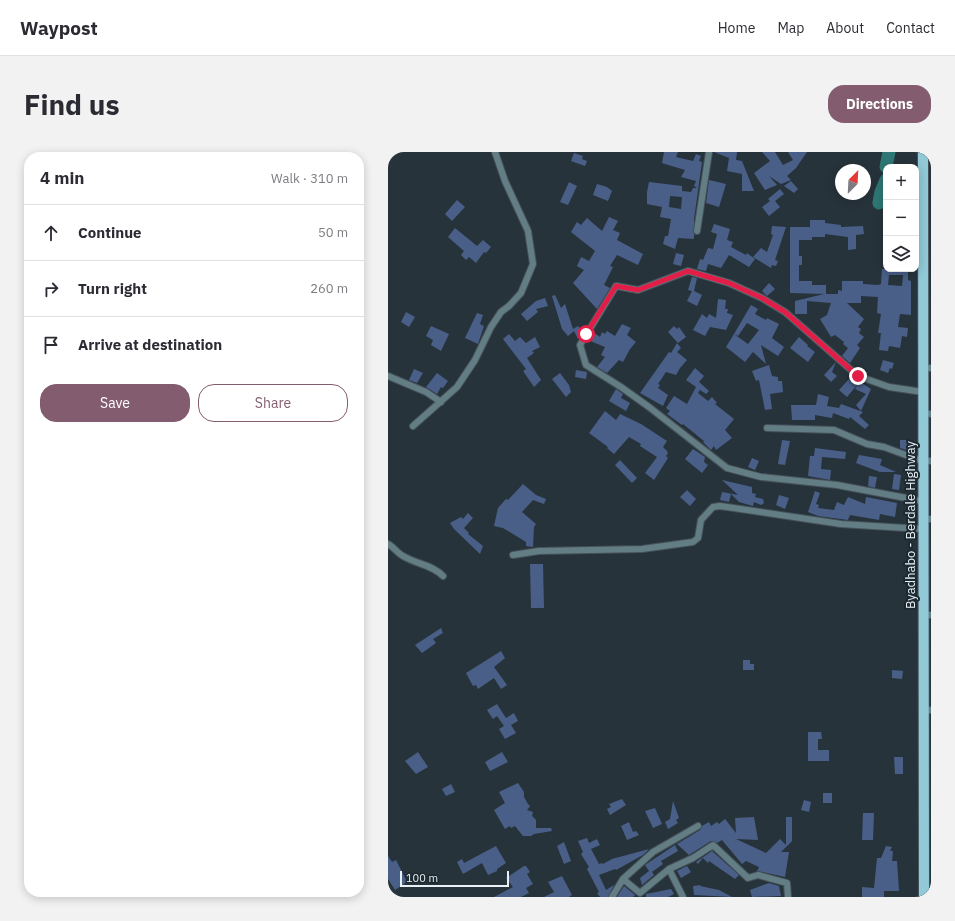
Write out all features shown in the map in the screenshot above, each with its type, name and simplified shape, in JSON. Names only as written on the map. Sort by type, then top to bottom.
[{"type":"main road","name":"Byadhabo - Berdale Highway","points":[[923,152],[927,255],[927,368],[922,392],[927,413],[927,461],[922,501],[925,523],[927,615],[927,849],[924,897]]},
{"type":"street","points":[[413,426],[457,387],[475,360],[491,327],[501,312],[510,306],[521,293],[533,264],[528,231],[505,181],[495,152]]},
{"type":"street","points":[[697,231],[709,152]]},
{"type":"street","points":[[922,392],[890,387],[858,376],[785,312],[762,298],[729,283],[688,271],[638,290],[616,286],[580,345],[586,365],[649,407],[727,468],[761,477],[837,485],[922,501]]},
{"type":"street","points":[[388,376],[426,392],[441,402]]},
{"type":"street","points":[[767,428],[834,430],[867,444],[884,447],[927,461]]},
{"type":"street","points":[[513,554],[539,551],[642,549],[693,542],[698,538],[701,520],[712,507],[720,506],[841,524],[925,523]]},
{"type":"street","points":[[388,544],[402,556],[421,565],[437,570],[443,576]]},
{"type":"street","points":[[612,897],[623,879],[653,852],[698,826]]},
{"type":"street","points":[[623,879],[640,893],[669,869],[693,858],[713,845],[748,878],[758,875],[787,883],[788,897]]},
{"type":"street","points":[[669,869],[683,897]]},
{"type":"building","points":[[664,152],[678,152],[676,157],[693,161],[696,154],[701,156],[699,161],[702,162],[694,219],[694,239],[678,238],[675,249],[663,244],[665,236],[668,236],[671,219],[660,217],[662,207],[647,204],[649,182],[682,186],[682,191],[691,192],[693,188],[697,188],[694,186],[696,181],[681,177],[685,170],[662,163]],"holes":[[[670,196],[682,197],[681,209],[669,207]]]},
{"type":"building","points":[[714,152],[737,152],[736,160],[742,161],[754,191],[742,191],[742,174],[727,171],[729,158]]},
{"type":"building","points":[[762,152],[775,152],[783,165],[793,160],[788,152],[807,152],[796,168],[787,176],[791,180],[781,184],[769,176],[777,185],[765,190],[754,173],[770,161]]},
{"type":"building","points":[[574,153],[583,156],[582,159],[587,161],[585,166],[571,161]]},
{"type":"building","points":[[709,180],[726,184],[719,207],[706,203]]},
{"type":"building","points":[[791,181],[798,189],[794,193],[784,186]]},
{"type":"building","points":[[569,182],[577,186],[568,205],[560,202]]},
{"type":"building","points":[[597,184],[607,187],[612,191],[608,201],[593,195]]},
{"type":"building","points":[[780,189],[784,194],[775,201],[780,207],[769,216],[762,207],[770,201],[768,199]]},
{"type":"building","points":[[457,200],[465,207],[452,221],[445,214]]},
{"type":"building","points":[[609,217],[618,221],[613,230],[620,233],[617,240],[643,254],[638,265],[617,255],[610,266],[613,267],[604,285],[610,288],[597,309],[573,283],[584,270],[577,266],[581,257],[589,261],[595,251],[571,232],[577,222],[581,225],[587,218],[602,231]]},
{"type":"building","points":[[810,220],[825,220],[825,223],[841,225],[841,227],[863,226],[864,234],[856,235],[856,249],[848,250],[848,237],[825,234],[825,237],[812,237],[812,240],[799,240],[799,256],[802,256],[802,265],[799,265],[799,281],[812,281],[812,285],[826,285],[826,294],[790,293],[790,227],[810,227]]},
{"type":"building","points":[[714,224],[730,229],[727,240],[733,242],[731,247],[746,255],[747,253],[755,259],[749,267],[729,255],[721,268],[708,264],[706,271],[697,269],[700,259],[703,260],[708,248],[713,249],[717,234],[711,232]]},
{"type":"building","points":[[772,226],[786,227],[775,260],[778,261],[776,266],[772,265],[771,268],[753,257],[761,248],[767,252],[773,235],[771,234]]},
{"type":"building","points":[[455,228],[477,246],[483,240],[491,247],[486,253],[484,252],[476,263],[469,257],[466,260],[461,255],[464,251],[448,237]]},
{"type":"building","points":[[676,253],[684,255],[681,266],[673,264]]},
{"type":"building","points":[[882,269],[883,272],[908,272],[908,280],[911,281],[911,315],[900,314],[898,327],[908,328],[907,337],[902,336],[900,348],[889,346],[888,351],[879,350],[881,333],[878,333],[881,314],[877,313],[878,297],[861,296],[861,303],[847,303],[864,319],[858,327],[861,329],[859,333],[864,337],[857,345],[860,348],[850,363],[842,356],[848,348],[843,344],[844,342],[835,335],[831,337],[820,319],[827,315],[831,303],[807,301],[807,314],[795,314],[795,301],[824,294],[838,294],[838,290],[842,291],[842,281],[863,281],[863,284],[881,284]],"holes":[[[889,275],[903,275],[902,286],[888,285]]]},
{"type":"building","points":[[692,277],[697,278],[694,291],[702,295],[697,306],[687,301],[692,291],[688,290]]},
{"type":"building","points":[[769,283],[775,289],[767,296],[762,291]]},
{"type":"building","points":[[555,295],[561,308],[565,304],[573,329],[578,326],[583,332],[578,339],[574,331],[568,336],[562,329],[552,296]]},
{"type":"building","points":[[545,298],[548,306],[536,309],[538,312],[527,321],[521,314],[536,301]]},
{"type":"building","points":[[718,299],[726,300],[725,309],[728,309],[727,313],[733,315],[726,330],[710,327],[705,336],[693,330],[702,314],[707,318],[709,314],[716,318]]},
{"type":"building","points":[[751,305],[758,309],[755,314],[766,320],[767,318],[779,324],[772,338],[784,347],[778,356],[761,345],[766,364],[753,352],[745,362],[726,347]],"holes":[[[747,323],[759,330],[748,344],[734,334],[738,336]]]},
{"type":"building","points":[[406,312],[415,317],[409,327],[401,322]]},
{"type":"building","points":[[477,313],[483,315],[480,324],[484,326],[478,344],[465,338]]},
{"type":"building","points":[[622,324],[631,328],[627,335],[636,342],[630,349],[623,362],[619,360],[607,373],[597,367],[605,357],[601,355],[605,347],[588,340],[593,332],[600,337],[602,332],[605,334],[607,331],[615,336]]},
{"type":"building","points":[[431,326],[449,334],[441,351],[431,345],[433,340],[426,336]]},
{"type":"building","points":[[674,326],[677,329],[679,327],[686,337],[678,343],[668,332]]},
{"type":"building","points":[[509,334],[515,341],[520,337],[526,343],[535,337],[540,347],[532,351],[534,353],[527,358],[541,380],[534,387],[523,371],[526,369],[503,339]]},
{"type":"building","points":[[799,337],[815,352],[808,362],[790,348]]},
{"type":"building","points":[[677,343],[681,348],[677,352],[687,360],[676,375],[666,372],[658,384],[660,385],[658,388],[668,395],[663,406],[640,393]]},
{"type":"building","points":[[883,360],[894,363],[892,369],[890,368],[888,373],[880,370]]},
{"type":"building","points":[[836,362],[832,372],[837,376],[831,382],[824,375]]},
{"type":"building","points":[[769,365],[772,376],[778,377],[778,381],[782,381],[783,392],[770,394],[772,409],[765,410],[759,380],[756,381],[752,371]]},
{"type":"building","points":[[695,368],[704,376],[699,382],[709,391],[706,394],[700,390],[698,393],[708,401],[712,397],[717,403],[715,404],[734,419],[725,430],[732,438],[716,450],[714,446],[711,450],[703,442],[704,441],[683,424],[682,425],[667,414],[670,411],[666,408],[674,396],[687,404],[696,387],[686,380]]},
{"type":"building","points":[[414,369],[423,373],[417,383],[409,380]]},
{"type":"building","points":[[576,370],[587,372],[586,379],[575,377]]},
{"type":"building","points":[[437,373],[448,381],[443,388],[441,387],[437,394],[426,387]]},
{"type":"building","points":[[560,373],[569,385],[571,392],[566,397],[552,379]]},
{"type":"building","points":[[849,379],[857,385],[847,397],[839,390]]},
{"type":"building","points":[[859,381],[871,389],[861,411],[856,405],[866,394],[855,389]]},
{"type":"building","points":[[616,389],[623,394],[621,398],[630,403],[626,411],[609,401]]},
{"type":"building","points":[[818,394],[829,397],[827,406],[839,408],[841,404],[863,412],[859,416],[869,425],[865,429],[850,417],[849,419],[833,413],[832,418],[815,415],[815,420],[792,420],[791,405],[816,405]]},
{"type":"building","points":[[605,411],[616,420],[620,414],[641,424],[667,441],[663,447],[668,453],[666,456],[668,458],[654,480],[645,473],[657,457],[640,446],[641,444],[629,437],[614,454],[607,448],[608,447],[589,433]]},
{"type":"building","points":[[782,440],[790,441],[785,465],[778,464]]},
{"type":"building","points":[[900,440],[911,440],[910,451],[900,448]]},
{"type":"building","points":[[815,448],[846,452],[845,459],[822,457],[821,469],[831,470],[830,480],[808,476],[810,456],[814,456]]},
{"type":"building","points":[[693,449],[705,457],[704,462],[708,465],[702,473],[685,459]]},
{"type":"building","points":[[859,455],[882,459],[880,465],[896,472],[880,472],[856,463]]},
{"type":"building","points":[[752,458],[759,461],[755,470],[748,467]]},
{"type":"building","points":[[620,460],[637,478],[632,483],[615,465]]},
{"type":"building","points":[[894,474],[901,475],[899,490],[892,489]]},
{"type":"building","points":[[869,476],[877,477],[875,488],[868,486]]},
{"type":"building","points":[[722,480],[752,487],[752,493],[756,494],[755,497],[763,499],[764,503],[761,505],[754,502],[753,506],[739,502],[731,494],[729,502],[720,500],[722,492],[738,495]]},
{"type":"building","points":[[523,484],[536,495],[546,499],[544,504],[533,500],[522,512],[536,524],[534,527],[533,547],[526,546],[526,542],[503,528],[494,526],[498,508]]},
{"type":"building","points":[[687,490],[696,499],[690,506],[680,497]]},
{"type":"building","points":[[815,491],[820,493],[816,504],[819,505],[818,508],[834,510],[837,502],[844,505],[848,497],[865,504],[866,497],[897,503],[895,517],[880,514],[879,520],[850,515],[848,520],[818,516],[808,512]]},
{"type":"building","points":[[779,495],[789,498],[785,509],[776,505]]},
{"type":"building","points":[[468,513],[473,518],[464,528],[469,533],[468,534],[483,546],[480,554],[454,529],[450,523],[461,517],[463,519]]},
{"type":"building","points":[[530,564],[543,564],[544,608],[531,608]]},
{"type":"building","points":[[441,628],[443,633],[433,639],[436,643],[422,653],[415,645]]},
{"type":"building","points":[[501,651],[505,658],[494,667],[507,685],[501,689],[494,678],[478,689],[476,685],[473,686],[466,673]]},
{"type":"building","points":[[743,660],[750,660],[750,664],[754,664],[754,670],[743,670]]},
{"type":"building","points":[[892,670],[903,671],[902,679],[892,678]]},
{"type":"building","points":[[497,704],[506,718],[514,713],[518,721],[511,725],[516,733],[505,739],[499,729],[504,726],[497,716],[493,719],[487,710]]},
{"type":"building","points":[[808,732],[821,732],[822,739],[818,739],[818,750],[829,750],[829,761],[808,761]]},
{"type":"building","points":[[418,752],[428,767],[416,774],[405,761]]},
{"type":"building","points":[[502,752],[508,762],[490,771],[485,762]]},
{"type":"building","points":[[894,757],[903,757],[903,774],[895,774]]},
{"type":"building","points":[[518,783],[530,806],[527,810],[533,812],[532,816],[536,820],[536,828],[551,828],[552,831],[534,834],[531,836],[523,836],[515,826],[511,828],[510,826],[505,829],[494,810],[505,803],[499,792]]},
{"type":"building","points":[[451,784],[455,792],[446,796],[442,789]]},
{"type":"building","points":[[823,793],[832,793],[832,803],[823,803]]},
{"type":"building","points":[[622,799],[626,805],[610,815],[607,809],[611,807],[609,804]]},
{"type":"building","points":[[804,800],[811,802],[809,812],[801,810]]},
{"type":"building","points":[[673,801],[679,818],[676,820],[678,823],[668,829],[665,822],[670,819]]},
{"type":"building","points":[[655,808],[662,824],[653,828],[645,811]]},
{"type":"building","points":[[863,813],[874,813],[873,840],[862,840]]},
{"type":"building","points":[[754,817],[758,840],[736,839],[766,853],[780,839],[786,845],[786,817],[792,817],[792,841],[781,852],[789,852],[785,877],[757,871],[759,867],[746,861],[742,864],[722,840],[717,843],[711,841],[689,855],[677,844],[700,830],[702,826],[709,822],[711,826],[717,822],[719,824],[725,819],[736,833],[735,818]]},
{"type":"building","points":[[629,822],[633,832],[636,831],[639,835],[627,840],[621,826]]},
{"type":"building","points":[[587,838],[589,843],[597,839],[600,845],[591,849],[599,864],[649,849],[643,855],[616,870],[615,869],[599,875],[606,890],[614,885],[608,897],[600,897],[587,869],[589,867],[581,854],[583,852],[578,841]]},
{"type":"building","points":[[564,842],[571,861],[564,864],[557,846]]},
{"type":"building","points":[[675,845],[678,851],[661,861],[663,864],[652,872],[654,875],[642,885],[640,878],[649,871],[645,865]]},
{"type":"building","points":[[496,846],[506,863],[497,869],[497,871],[488,875],[482,863],[463,874],[457,862],[462,859],[464,863]]},
{"type":"building","points":[[886,846],[892,847],[890,851],[893,851],[892,861],[897,861],[899,891],[884,891],[884,897],[862,897],[862,887],[874,888],[877,858],[881,858]]},
{"type":"building","points":[[712,851],[739,875],[735,879],[709,861],[708,863],[703,858],[698,864],[696,862]]},
{"type":"building","points":[[388,856],[392,862],[396,860],[407,882],[395,890],[388,879]]},
{"type":"building","points":[[526,866],[530,872],[527,874],[533,884],[526,888],[529,893],[521,897],[494,897],[513,887],[506,878]]},
{"type":"building","points":[[687,866],[691,872],[681,878],[677,871]]},
{"type":"building","points":[[562,876],[572,895],[569,897],[544,897],[554,892],[548,882]]},
{"type":"building","points":[[769,883],[779,886],[781,896],[752,897],[750,890]]},
{"type":"building","points":[[701,885],[700,886],[719,890],[732,897],[694,895],[693,886]]},
{"type":"building","points":[[624,886],[635,895],[633,897],[617,897]]},
{"type":"building","points":[[671,889],[674,894],[668,897],[646,897],[646,894]]},
{"type":"waterway","points":[[887,164],[889,152]]},
{"type":"waterway","points":[[879,203],[883,187]]},
{"type":"route","points":[[586,334],[616,286],[638,290],[688,271],[729,283],[762,298],[785,312],[858,376]]}]
